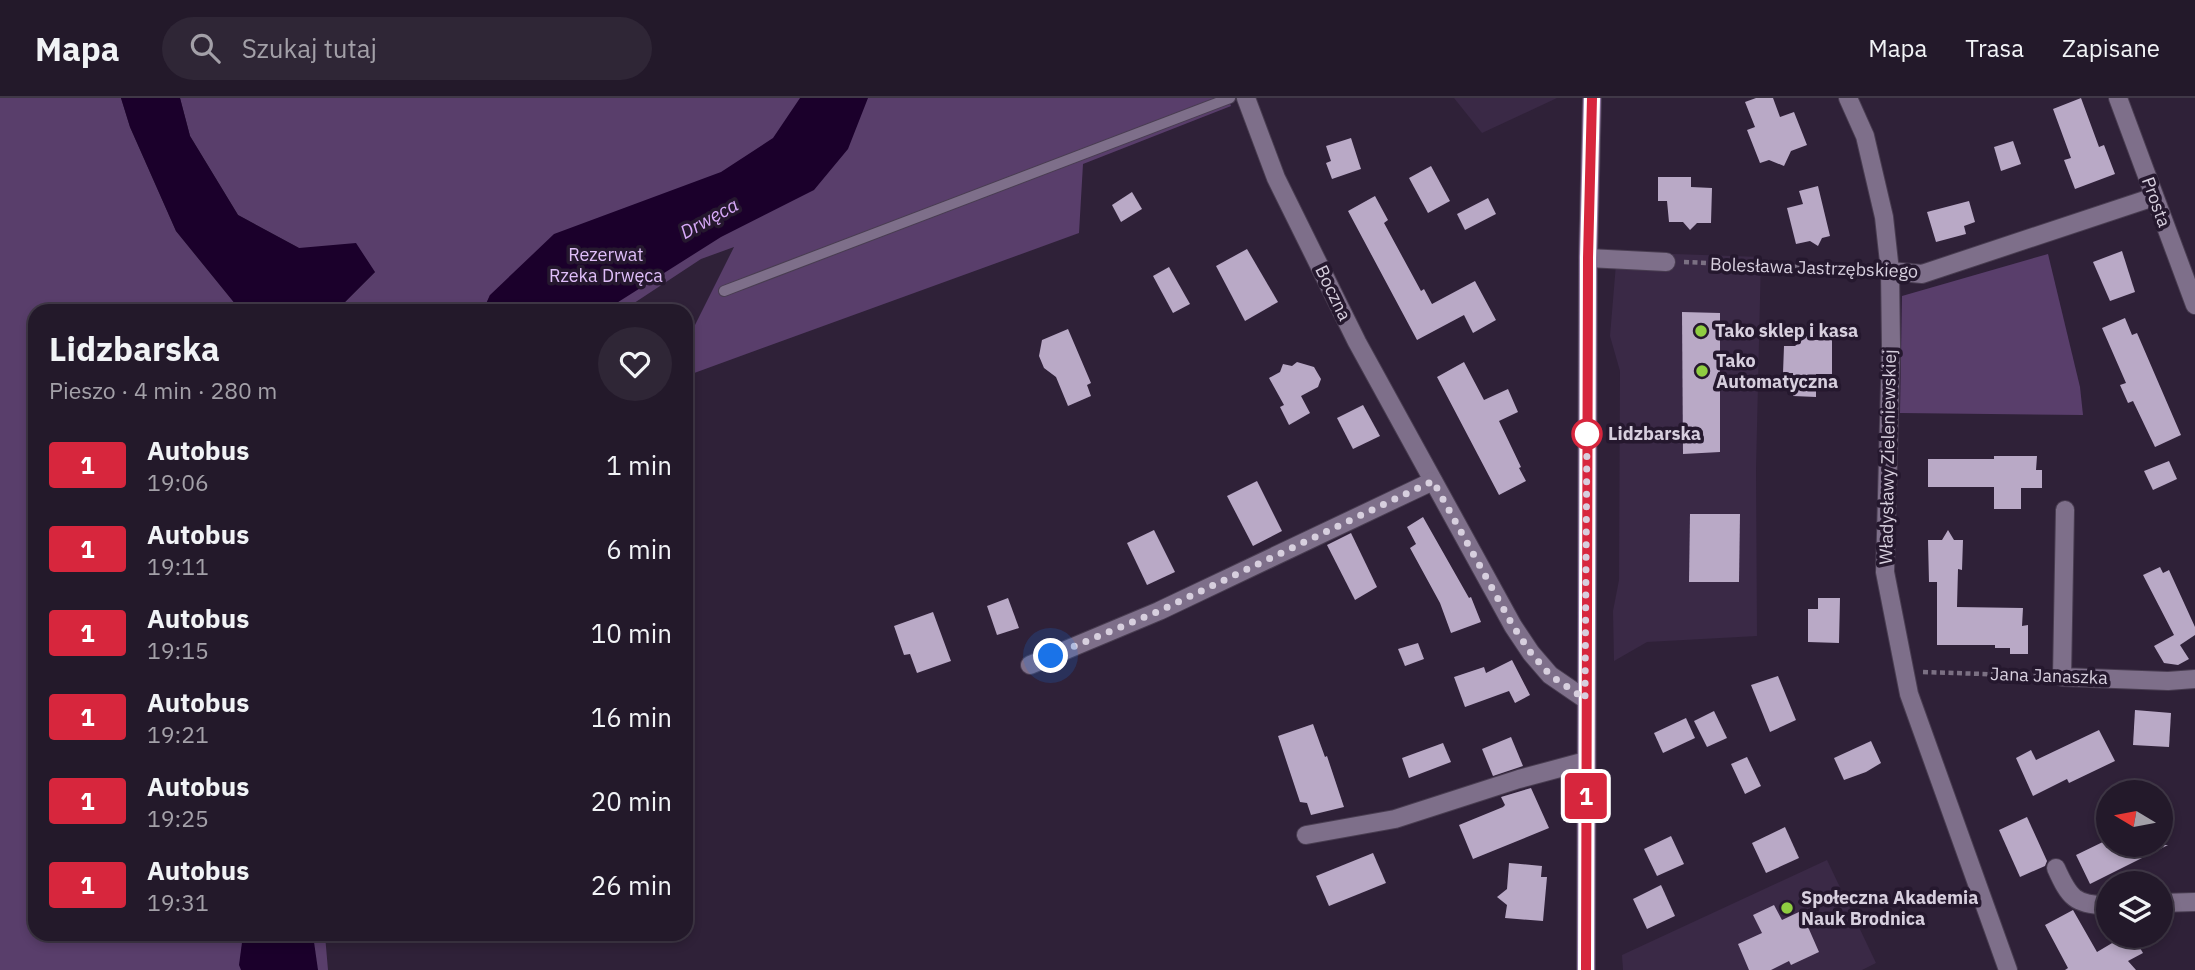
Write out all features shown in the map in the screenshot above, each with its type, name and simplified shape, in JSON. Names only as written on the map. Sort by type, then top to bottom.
[{"type":"main road","points":[[1586,970],[1588,258],[1592,98]]},
{"type":"street","name":"Boczna","points":[[1246,98],[1276,178],[1357,342],[1513,626],[1550,675],[1585,699]]},
{"type":"street","name":"Władysławy Zieleniewskiej","points":[[1848,98],[1865,136],[1884,217],[1890,271],[1891,346],[1885,572],[1903,671],[2008,970]]},
{"type":"street","name":"Prosta","points":[[2118,98],[2195,305]]},
{"type":"street","name":"Bolesława Jastrzębskiego","points":[[1890,271],[1922,274],[2154,197]]},
{"type":"street","points":[[1588,258],[1666,261]]},
{"type":"street","points":[[1030,665],[1172,606],[1433,481]]},
{"type":"street","points":[[2062,677],[2065,510]]},
{"type":"street","name":"Jana Janaszka","points":[[2062,677],[2168,681],[2195,679]]},
{"type":"street","points":[[1306,835],[1395,819],[1519,779],[1586,761]]},
{"type":"street","points":[[2056,868],[2071,896],[2082,903],[2096,904]]},
{"type":"street","points":[[2173,903],[2195,902]]},
{"type":"lane","points":[[724,291],[1230,98]]},
{"type":"path","name":"Bolesława Jastrzębskiego","points":[[1666,261],[1890,271]]},
{"type":"path","name":"Jana Janaszka","points":[[1903,671],[2062,677]]},
{"type":"shaded area","points":[[1454,98],[1557,98],[1482,133]]},
{"type":"shaded area","points":[[1617,252],[1761,257],[1756,469],[1757,636],[1647,642],[1614,661],[1613,611],[1619,580],[1620,371],[1610,336]]},
{"type":"shaded area","name":"Społeczna Akademia Nauk Brodnica","points":[[1827,860],[1876,963],[1862,970],[1623,970],[1622,955]]},
{"type":"green space","points":[[0,98],[121,98],[130,127],[176,231],[235,304],[28,304],[28,941],[326,941],[328,970],[0,970]]},
{"type":"green space","points":[[180,98],[1228,98],[1231,106],[1083,164],[1079,233],[693,373],[693,329],[734,247],[701,259],[633,304],[489,304],[490,295],[486,304],[343,304],[375,272],[299,248],[238,215],[190,136]]},
{"type":"green space","points":[[2048,254],[2080,387],[2083,415],[1900,413],[1902,296]]},
{"type":"water","points":[[121,98],[180,98],[190,136],[238,215],[299,248],[356,243],[375,272],[343,304],[235,304],[176,231],[130,127]]},
{"type":"water","name":"Rezerwat Rzeka Drwęca","points":[[800,98],[868,98],[848,149],[814,190],[721,237],[615,304],[486,304],[490,295],[554,234],[721,172],[773,138]]},
{"type":"water","points":[[242,941],[314,941],[318,970],[241,970],[239,965]]},
{"type":"building","points":[[1756,98],[1773,98],[1780,117],[1794,112],[1807,145],[1791,151],[1784,166],[1769,160],[1760,163],[1747,130],[1755,127],[1745,102]]},
{"type":"building","points":[[2081,98],[2099,147],[2104,145],[2115,174],[2075,189],[2064,160],[2071,158],[2053,109]]},
{"type":"building","points":[[1351,138],[1361,169],[1332,179],[1326,163],[1331,161],[1326,146]]},
{"type":"building","points":[[2013,141],[2021,164],[2001,171],[1994,147]]},
{"type":"building","points":[[1431,166],[1450,201],[1428,213],[1409,178]]},
{"type":"building","points":[[1658,177],[1691,177],[1691,187],[1712,188],[1711,223],[1697,223],[1690,230],[1683,222],[1669,222],[1667,201],[1658,201]]},
{"type":"building","points":[[1818,186],[1830,236],[1822,238],[1818,246],[1810,241],[1796,244],[1787,208],[1803,204],[1799,191]]},
{"type":"building","points":[[1132,192],[1142,209],[1121,222],[1112,205]]},
{"type":"building","points":[[1375,196],[1388,220],[1384,223],[1421,291],[1424,289],[1432,304],[1475,281],[1496,320],[1473,333],[1464,315],[1417,340],[1348,211]]},
{"type":"building","points":[[1488,198],[1496,214],[1465,230],[1457,214]]},
{"type":"building","points":[[1969,201],[1975,222],[1964,226],[1966,234],[1936,242],[1927,212]]},
{"type":"building","points":[[1247,249],[1278,302],[1245,321],[1216,266]]},
{"type":"building","points":[[2122,251],[2135,292],[2110,301],[2093,262]]},
{"type":"building","points":[[1169,267],[1190,304],[1173,313],[1153,276]]},
{"type":"building","points":[[1682,312],[1720,313],[1720,452],[1683,454]]},
{"type":"building","points":[[2125,318],[2132,335],[2137,333],[2181,435],[2155,447],[2133,401],[2128,403],[2120,385],[2126,383],[2102,328]]},
{"type":"building","points":[[1068,329],[1091,383],[1087,385],[1091,396],[1068,406],[1056,377],[1044,368],[1039,356],[1042,340]]},
{"type":"building","points":[[1809,334],[1814,340],[1832,340],[1832,374],[1816,374],[1816,397],[1793,396],[1793,373],[1783,373],[1784,346],[1795,346]]},
{"type":"building","points":[[1297,362],[1314,367],[1321,379],[1318,387],[1301,396],[1310,413],[1289,425],[1280,407],[1284,405],[1269,378],[1280,372],[1283,364],[1292,366]]},
{"type":"building","points":[[1464,362],[1484,400],[1508,389],[1518,412],[1499,421],[1526,481],[1499,495],[1437,377]]},
{"type":"building","points":[[1363,405],[1380,436],[1353,449],[1337,418]]},
{"type":"building","points":[[1994,456],[2037,456],[2036,470],[2042,470],[2042,488],[2021,488],[2021,509],[1994,509],[1994,487],[1928,487],[1928,459],[1994,459]]},
{"type":"building","points":[[2169,461],[2177,479],[2153,490],[2144,471]]},
{"type":"building","points":[[1257,481],[1282,531],[1253,546],[1227,496]]},
{"type":"building","points":[[1690,514],[1740,514],[1739,582],[1689,582]]},
{"type":"building","points":[[1423,517],[1469,598],[1471,597],[1481,622],[1451,633],[1440,603],[1410,548],[1416,544],[1407,527]]},
{"type":"building","points":[[1154,530],[1175,572],[1147,585],[1127,543]]},
{"type":"building","points":[[1948,530],[1954,540],[1963,540],[1962,570],[1958,569],[1957,607],[2023,608],[2022,626],[2028,625],[2028,654],[2010,654],[2010,648],[1995,648],[1995,645],[1937,645],[1937,582],[1929,582],[1928,540],[1942,540]]},
{"type":"building","points":[[1351,533],[1377,587],[1355,600],[1327,545]]},
{"type":"building","points":[[2160,567],[2163,573],[2169,570],[2195,627],[2195,635],[2180,645],[2189,659],[2178,665],[2164,663],[2154,646],[2174,635],[2143,575]]},
{"type":"building","points":[[1008,598],[1019,628],[997,635],[987,606]]},
{"type":"building","points":[[1818,598],[1840,598],[1839,643],[1808,642],[1808,609],[1818,609]]},
{"type":"building","points":[[933,612],[951,661],[917,673],[910,654],[904,655],[894,626]]},
{"type":"building","points":[[1418,643],[1424,659],[1405,666],[1398,649]]},
{"type":"building","points":[[1512,660],[1530,695],[1515,703],[1509,691],[1465,707],[1454,677],[1484,667],[1486,673]]},
{"type":"building","points":[[1778,676],[1796,720],[1770,732],[1751,685]]},
{"type":"building","points":[[2135,710],[2171,713],[2169,747],[2133,745]]},
{"type":"building","points":[[1714,711],[1727,738],[1707,747],[1694,721]]},
{"type":"building","points":[[1686,718],[1695,738],[1663,753],[1654,733]]},
{"type":"building","points":[[1313,724],[1344,807],[1311,815],[1307,803],[1300,802],[1278,736]]},
{"type":"building","points":[[2099,730],[2115,761],[2069,783],[2067,779],[2033,796],[2016,758],[2031,750],[2036,760]]},
{"type":"building","points":[[1511,737],[1523,766],[1493,776],[1482,749]]},
{"type":"building","points":[[1871,741],[1881,763],[1844,780],[1834,758]]},
{"type":"building","points":[[1443,743],[1451,762],[1409,778],[1402,758]]},
{"type":"building","points":[[1747,757],[1761,786],[1745,794],[1731,764]]},
{"type":"building","points":[[1531,788],[1549,828],[1473,859],[1459,825],[1503,807],[1505,805],[1501,797]]},
{"type":"building","points":[[2027,817],[2047,861],[2045,866],[2020,877],[1999,830]]},
{"type":"building","points":[[1785,827],[1799,858],[1766,873],[1752,843]]},
{"type":"building","points":[[1671,836],[1684,864],[1657,876],[1644,849]]},
{"type":"building","points":[[2096,845],[2096,858],[2142,858],[2116,871],[2096,871],[2096,881],[2090,884],[2076,855]]},
{"type":"building","points":[[1373,853],[1386,883],[1329,906],[1316,876]]},
{"type":"building","points":[[1509,863],[1542,866],[1541,877],[1547,877],[1543,921],[1505,918],[1507,905],[1497,897],[1507,889]]},
{"type":"building","points":[[1661,885],[1675,916],[1647,929],[1633,899]]},
{"type":"building","points":[[1774,905],[1782,920],[1801,911],[1819,952],[1791,965],[1789,961],[1771,970],[1749,970],[1738,944],[1762,933],[1753,915]]},
{"type":"building","points":[[2073,910],[2097,952],[2104,948],[2140,948],[2143,953],[2128,961],[2136,970],[2065,970],[2068,968],[2045,925]]},
{"type":"bus line","name":"1","points":[[1586,970],[1585,663],[1592,98]]},
{"type":"place","name":"Tako sklep i kasa","points":[[1701,331]]},
{"type":"place","name":"Tako Automatyczna","points":[[1702,371]]},
{"type":"place","name":"Lidzbarska","points":[[1587,434]]},
{"type":"place","name":"Społeczna Akademia Nauk Brodnica","points":[[1787,908]]},
{"type":"route","points":[[1051,656],[1159,611],[1433,481],[1513,626],[1531,653],[1550,675],[1585,699],[1587,434]]},
{"type":"water label","name":"Drwęca","points":[[709,218]]}]
